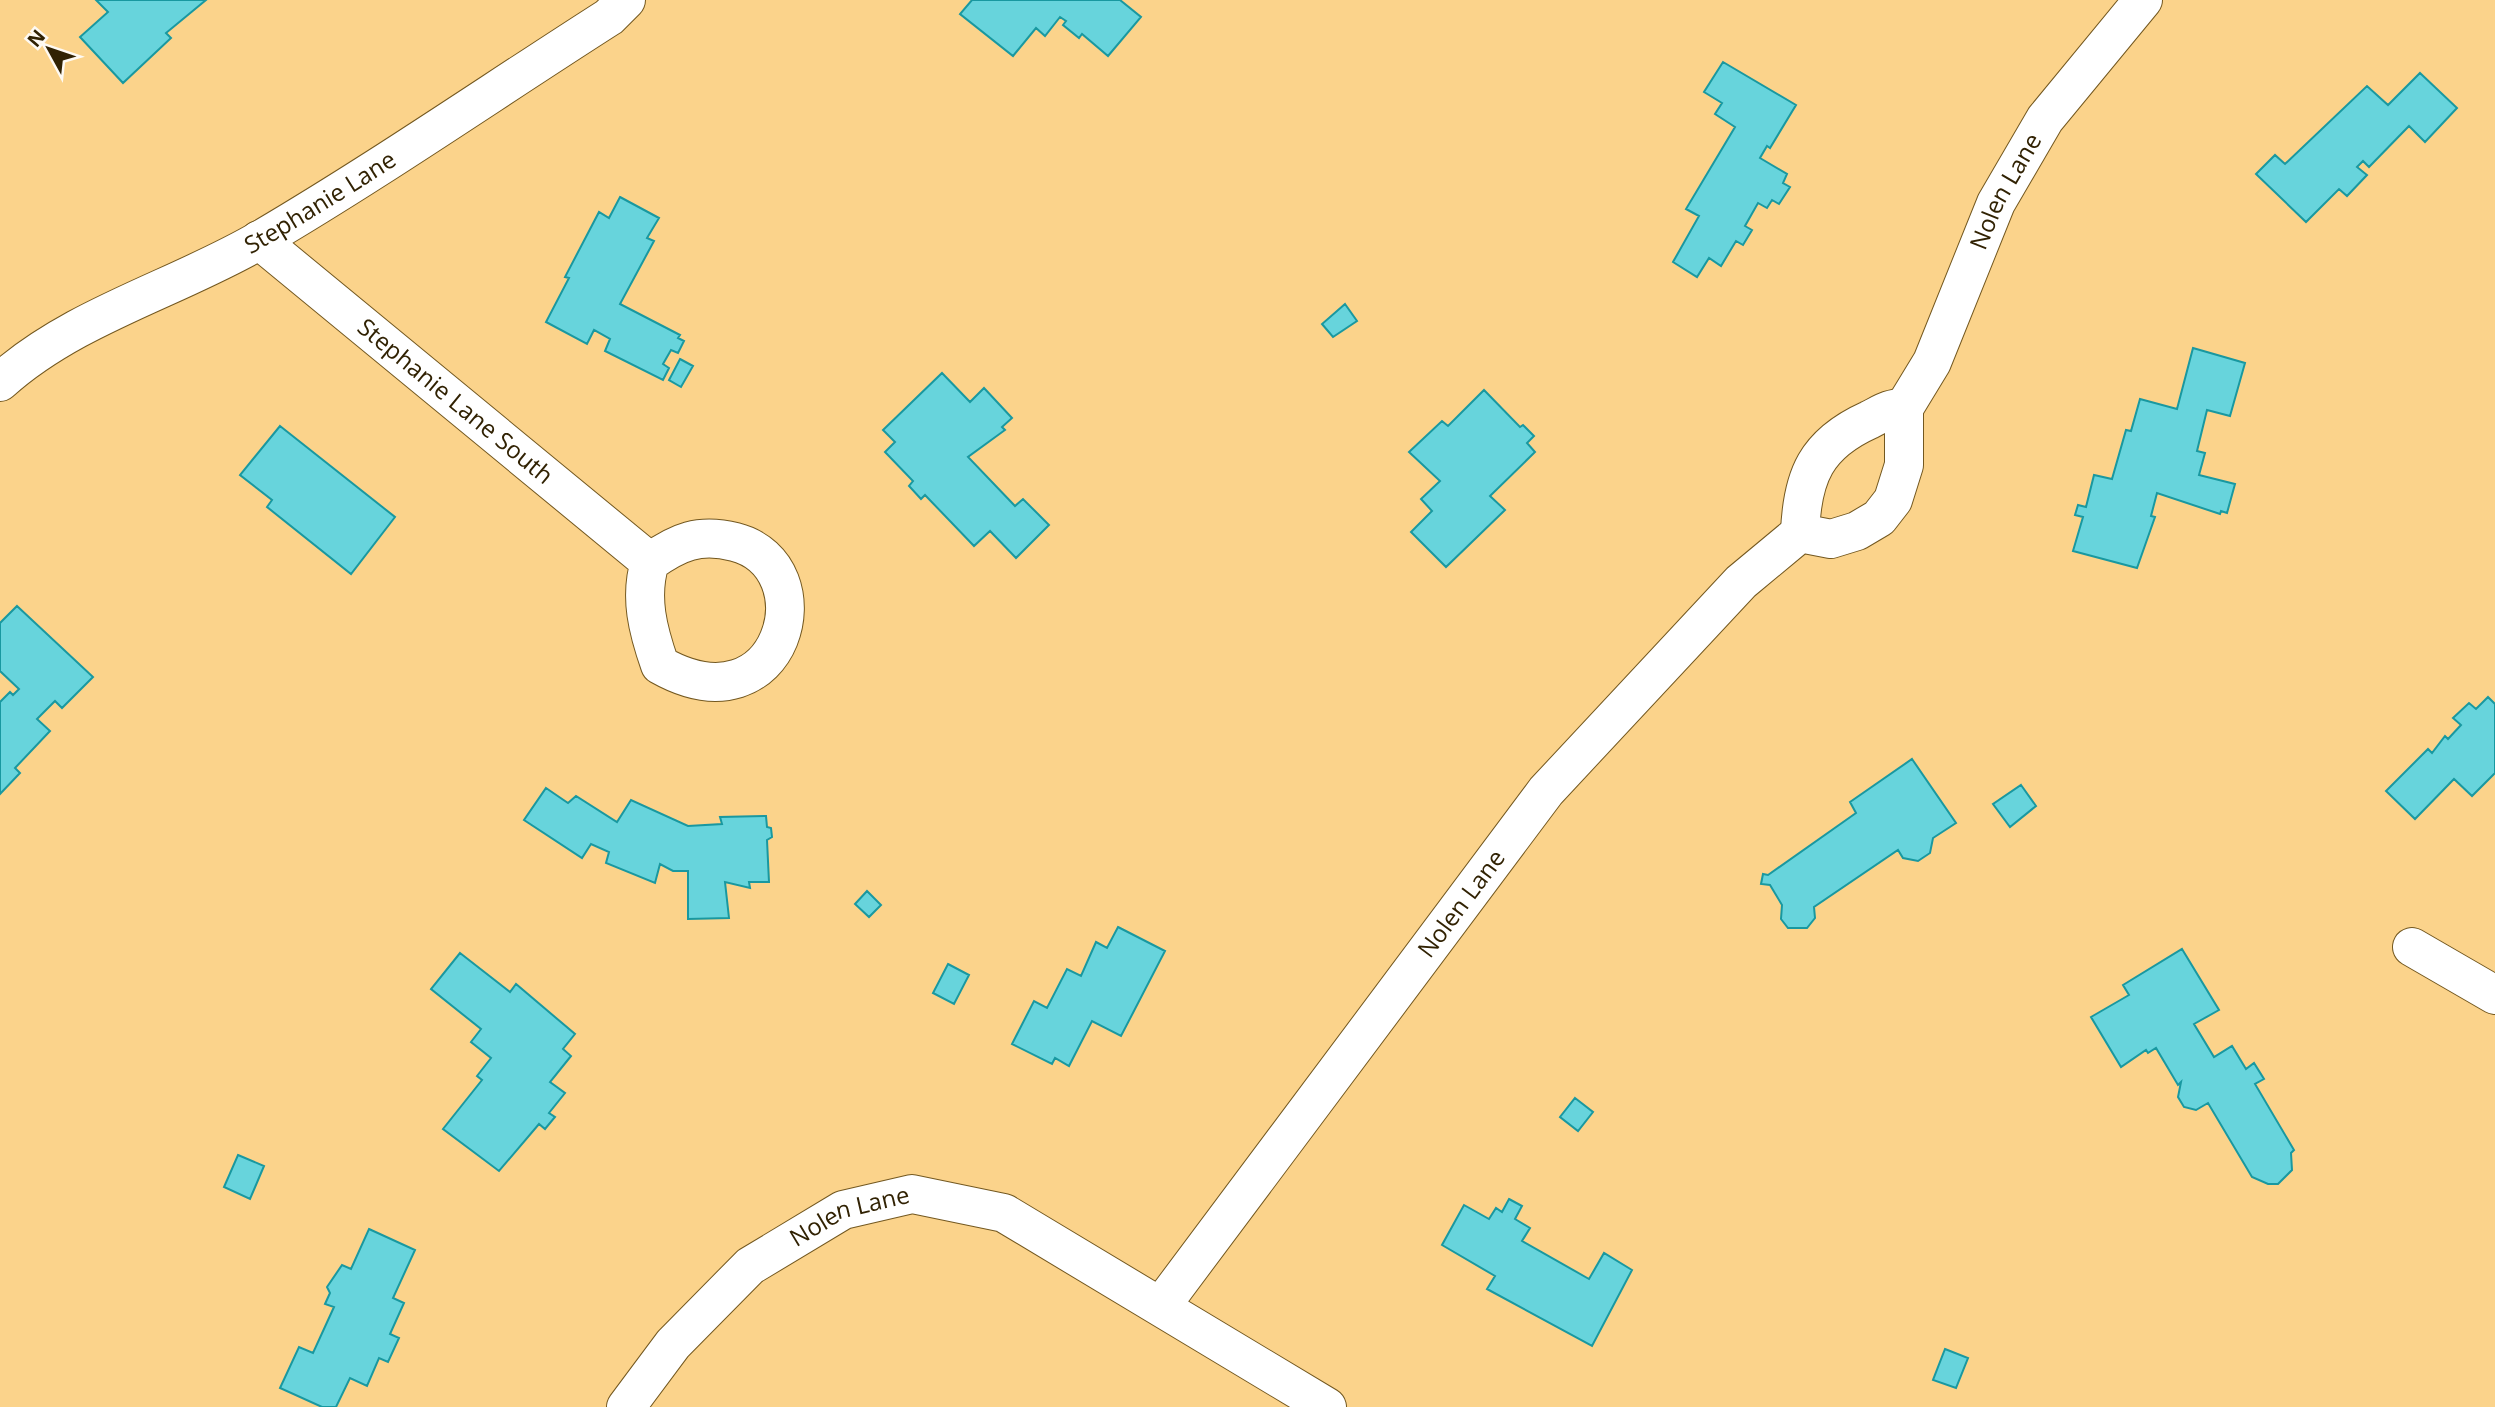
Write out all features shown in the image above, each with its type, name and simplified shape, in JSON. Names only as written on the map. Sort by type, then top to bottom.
[{"type":"street","name":"Stephanie Lane","points":[[0,382],[15,368],[81,328],[259,240],[609,16],[626,0]]},
{"type":"street","name":"Nolen Lane","points":[[1904,408],[1932,362],[1996,203],[2045,119],[2143,0]]},
{"type":"street","name":"Stephanie Lane South","points":[[259,240],[650,562]]},
{"type":"street","points":[[1889,408],[1904,408],[1904,465],[1894,500],[1878,518],[1857,531],[1831,539],[1800,533],[1806,487],[1813,466],[1827,445],[1847,429],[1889,408]]},
{"type":"street","name":"Nolen Lane","points":[[1161,1306],[1546,791],[1741,582],[1800,533]]},
{"type":"street","points":[[2412,947],[2495,995]]},
{"type":"street","name":"Nolen Lane","points":[[626,1407],[673,1344],[750,1266],[843,1210],[912,1194],[1004,1213],[1326,1407]]},
{"type":"building","points":[[96,0],[206,0],[166,33],[171,38],[123,83],[80,37],[108,12]]},
{"type":"building","points":[[972,0],[1120,0],[1141,17],[1108,56],[1082,34],[1079,38],[1063,25],[1066,21],[1060,17],[1045,36],[1036,28],[1013,56],[960,14]]},
{"type":"building","points":[[1723,62],[1796,105],[1770,148],[1767,146],[1760,158],[1787,174],[1783,183],[1790,187],[1779,204],[1772,200],[1767,208],[1758,203],[1745,226],[1752,230],[1743,245],[1736,241],[1721,266],[1709,258],[1697,277],[1673,262],[1699,216],[1686,209],[1735,127],[1715,114],[1722,103],[1704,92]]},
{"type":"building","points":[[2420,73],[2457,108],[2425,142],[2409,126],[2369,167],[2363,161],[2357,167],[2367,175],[2347,196],[2339,189],[2306,222],[2256,174],[2275,155],[2285,164],[2367,86],[2388,105]]},
{"type":"building","points":[[620,197],[659,218],[647,238],[654,241],[620,304],[680,335],[678,338],[684,341],[678,353],[671,350],[663,364],[669,368],[663,380],[605,351],[610,339],[594,330],[587,344],[546,322],[569,278],[565,277],[599,212],[609,218]]},
{"type":"building","points":[[1345,304],[1357,321],[1333,337],[1322,324]]},
{"type":"building","points":[[2193,348],[2245,363],[2230,416],[2207,410],[2197,451],[2205,453],[2199,475],[2235,484],[2227,513],[2221,511],[2220,514],[2157,493],[2151,516],[2155,517],[2137,568],[2073,551],[2083,517],[2075,515],[2078,505],[2086,507],[2094,475],[2112,479],[2126,430],[2131,431],[2140,399],[2177,409]]},
{"type":"building","points":[[680,359],[693,366],[681,387],[669,380]]},
{"type":"building","points":[[942,373],[970,402],[984,388],[1012,418],[1002,427],[1005,430],[968,457],[1015,506],[1023,499],[1049,525],[1016,558],[990,531],[974,546],[925,495],[921,499],[909,486],[913,481],[885,452],[895,442],[883,430]]},
{"type":"building","points":[[1484,390],[1520,427],[1523,425],[1534,436],[1527,443],[1535,452],[1490,496],[1505,510],[1446,567],[1411,532],[1432,511],[1421,499],[1440,481],[1409,452],[1442,421],[1448,426]]},
{"type":"building","points":[[280,426],[395,517],[351,574],[267,507],[272,500],[240,475]]},
{"type":"building","points":[[17,606],[93,677],[62,708],[55,701],[37,719],[50,731],[15,768],[20,773],[0,794],[0,702],[10,692],[13,695],[19,689],[0,671],[0,623]]},
{"type":"building","points":[[2488,697],[2495,704],[2495,773],[2472,796],[2454,779],[2415,819],[2386,791],[2428,749],[2432,753],[2445,736],[2448,739],[2461,725],[2453,718],[2469,703],[2476,709]]},
{"type":"building","points":[[1912,759],[1956,823],[1933,838],[1930,853],[1918,861],[1903,858],[1898,850],[1814,907],[1815,918],[1807,928],[1788,928],[1781,919],[1782,905],[1770,885],[1761,884],[1763,874],[1768,875],[1856,813],[1850,802]]},
{"type":"building","points":[[2021,785],[2036,806],[2010,827],[1993,804]]},
{"type":"building","points":[[546,788],[568,803],[576,796],[617,822],[631,800],[688,826],[722,824],[720,817],[766,816],[772,837],[767,840],[769,882],[749,882],[750,888],[725,882],[729,918],[688,919],[688,871],[673,871],[660,864],[655,883],[606,863],[609,852],[591,844],[582,858],[524,820]]},
{"type":"building","points":[[867,891],[881,905],[869,917],[855,904]]},
{"type":"building","points":[[1118,927],[1165,951],[1121,1036],[1092,1021],[1069,1066],[1055,1058],[1052,1064],[1012,1044],[1034,1001],[1047,1008],[1067,969],[1081,976],[1096,942],[1107,948]]},
{"type":"building","points":[[2182,949],[2219,1010],[2194,1024],[2214,1057],[2232,1046],[2246,1069],[2254,1063],[2264,1079],[2255,1084],[2294,1150],[2291,1153],[2292,1170],[2278,1184],[2268,1184],[2252,1177],[2208,1103],[2196,1110],[2184,1107],[2178,1097],[2181,1082],[2178,1085],[2156,1048],[2148,1053],[2146,1050],[2121,1067],[2091,1017],[2129,995],[2123,985]]},
{"type":"building","points":[[460,953],[510,992],[516,984],[575,1034],[563,1049],[571,1056],[550,1082],[565,1093],[549,1113],[555,1117],[545,1129],[539,1124],[499,1171],[443,1129],[482,1080],[477,1076],[491,1058],[471,1042],[481,1029],[431,989]]},
{"type":"building","points":[[948,964],[969,975],[954,1004],[933,993]]},
{"type":"building","points":[[1575,1098],[1593,1112],[1578,1131],[1560,1117]]},
{"type":"building","points":[[238,1155],[264,1166],[250,1199],[224,1187]]},
{"type":"building","points":[[1509,1199],[1522,1206],[1515,1219],[1530,1228],[1522,1241],[1589,1279],[1604,1253],[1632,1270],[1592,1346],[1487,1289],[1495,1276],[1442,1245],[1464,1205],[1489,1219],[1496,1208],[1502,1212]]},
{"type":"building","points":[[369,1229],[415,1250],[393,1298],[404,1303],[390,1334],[399,1338],[388,1362],[379,1358],[367,1386],[350,1378],[336,1407],[322,1407],[280,1388],[299,1347],[313,1353],[334,1307],[325,1304],[330,1293],[327,1287],[342,1265],[351,1269]]},
{"type":"building","points":[[1945,1349],[1968,1358],[1956,1388],[1933,1380]]}]
